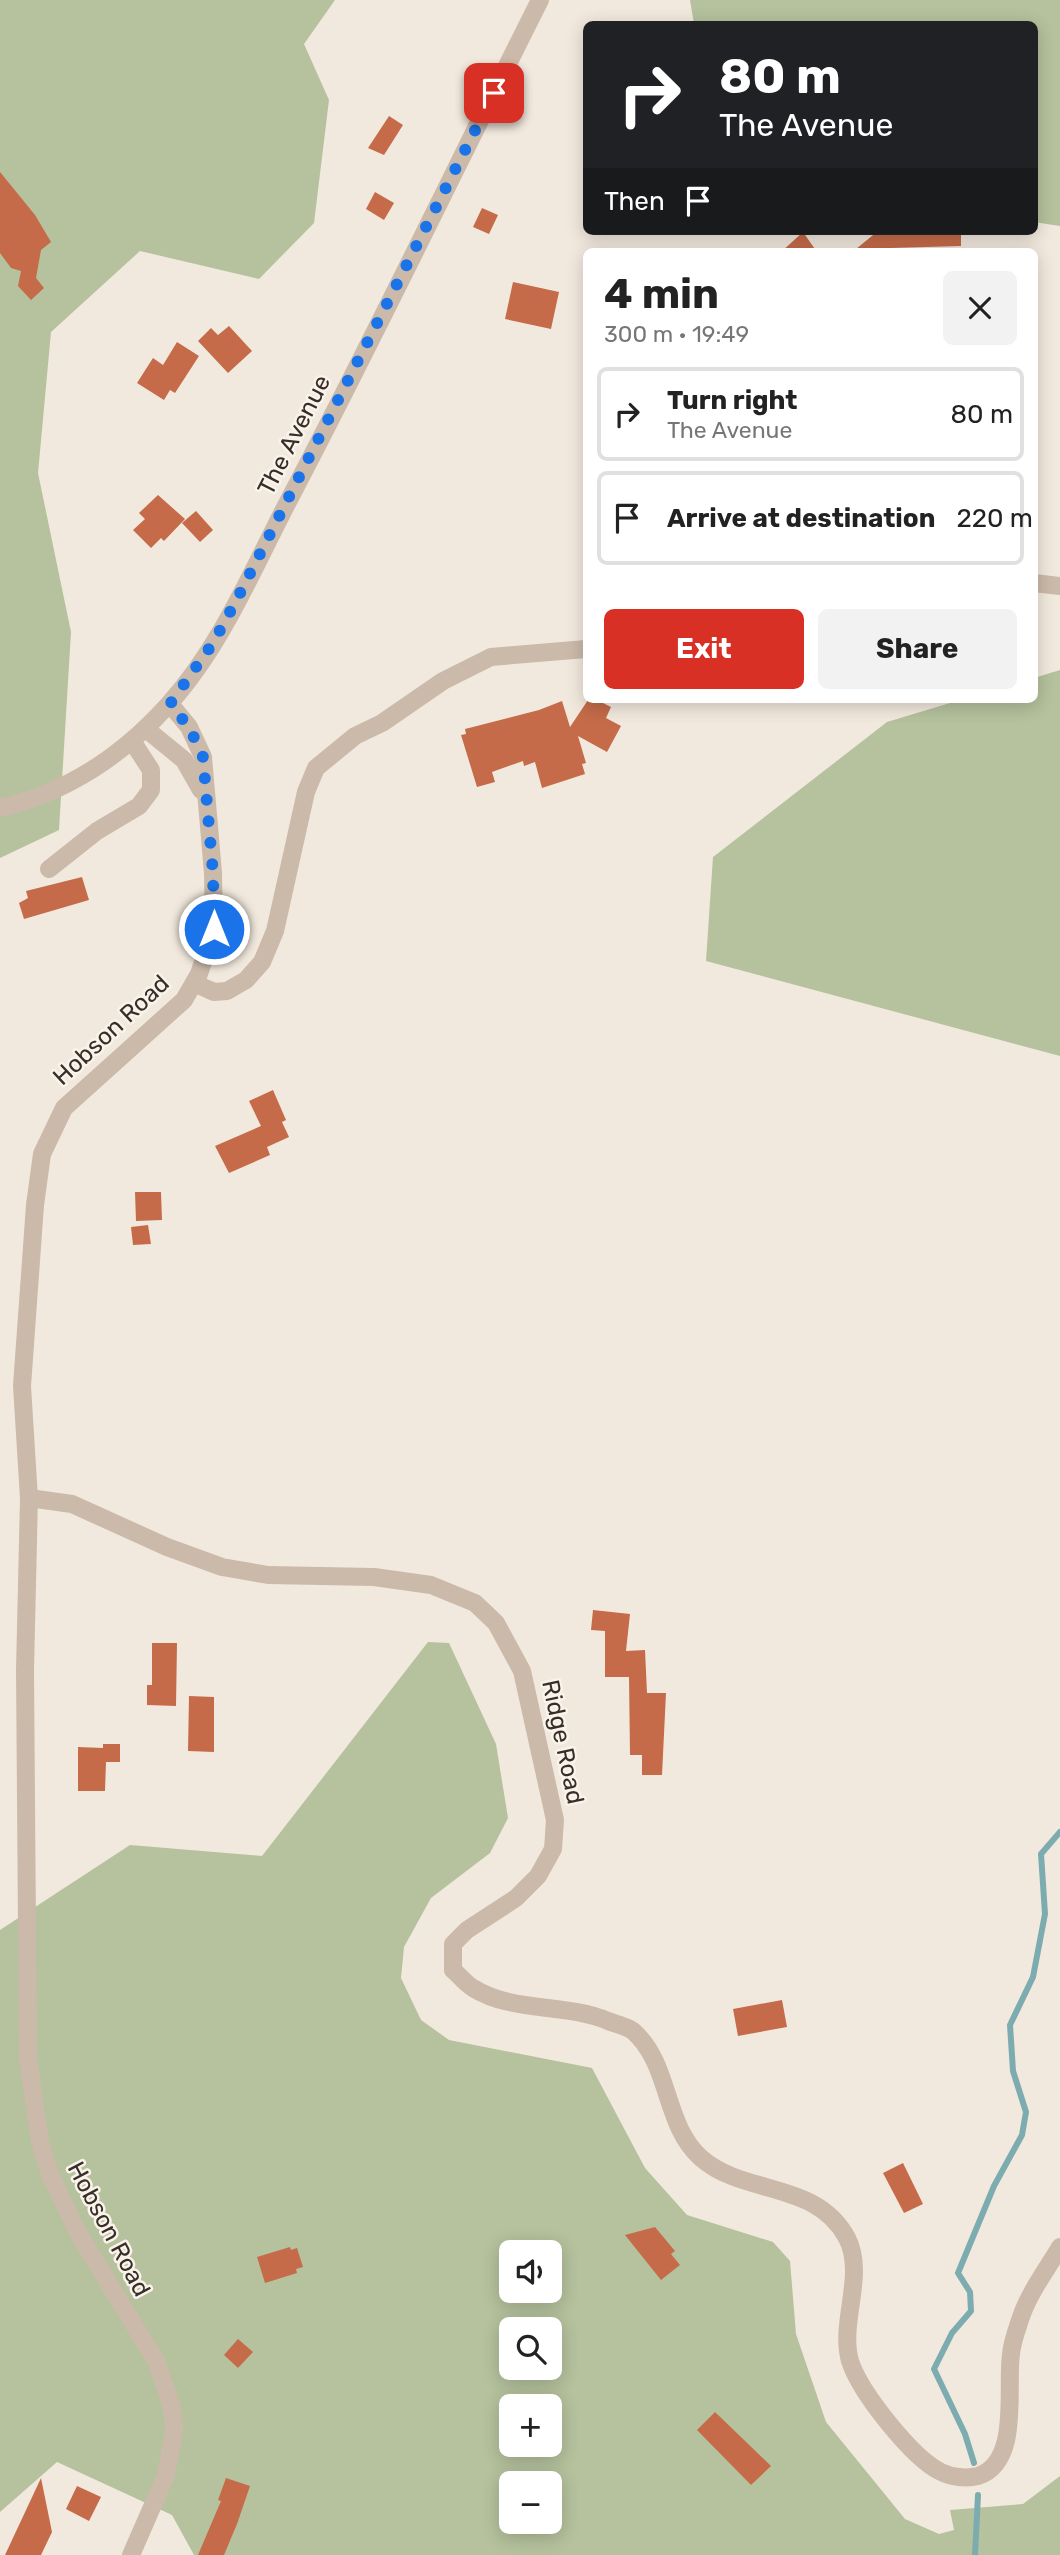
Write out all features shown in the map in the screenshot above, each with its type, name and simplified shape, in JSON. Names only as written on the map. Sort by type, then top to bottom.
[{"type":"street","name":"The Avenue","points":[[0,808],[71,783],[132,741],[170,704],[213,643],[274,530],[540,0]]},
{"type":"street","points":[[1038,583],[1060,586]]},
{"type":"street","points":[[194,983],[214,992],[227,991],[246,980],[262,962],[275,931],[306,792],[316,768],[355,736],[382,723],[443,681],[491,657],[583,649]]},
{"type":"street","name":"Hobson Road","points":[[131,2555],[166,2475],[173,2431],[172,2407],[156,2361],[62,2203],[40,2142],[32,2100],[28,2057],[26,1832],[29,1498],[22,1386],[42,1154],[64,1108],[184,1000],[194,983],[214,929],[213,873],[203,757],[196,738],[170,704]]},
{"type":"street","name":"Hobson Road","points":[[146,729],[184,760],[205,799]]},
{"type":"street","points":[[49,869],[97,831],[139,806],[151,790],[150,769],[132,741]]},
{"type":"street","name":"Ridge Road","points":[[29,1498],[72,1504],[167,1547],[222,1567],[268,1575],[374,1577],[432,1585],[475,1603],[496,1623],[522,1671],[555,1820],[553,1849],[538,1876],[516,1898],[467,1930],[453,1944],[453,1970],[473,1988],[509,2002],[587,2012],[632,2031],[657,2064],[675,2121],[699,2156],[727,2177],[786,2190],[823,2209],[847,2239],[853,2266],[848,2334],[850,2361],[873,2400],[910,2446],[941,2472],[954,2477],[978,2476],[998,2460],[1007,2437],[1010,2353],[1022,2314],[1060,2247]]},
{"type":"green space","points":[[0,0],[335,0],[304,44],[329,100],[314,223],[259,279],[140,251],[51,332],[38,473],[71,632],[59,830],[0,858]]},
{"type":"green space","points":[[690,0],[1060,0],[1060,226],[1038,223],[1038,21],[694,21]]},
{"type":"green space","points":[[1060,670],[1060,1056],[706,961],[713,857],[887,722],[950,703],[1038,703],[1038,677]]},
{"type":"green space","points":[[428,1642],[449,1643],[496,1744],[508,1818],[490,1853],[431,1898],[404,1947],[401,1978],[421,2020],[449,2040],[592,2068],[645,2168],[687,2215],[773,2242],[790,2261],[796,2334],[826,2422],[905,2519],[939,2534],[954,2530],[950,2510],[1023,2504],[1060,2476],[1060,2555],[194,2555],[172,2515],[57,2462],[0,2512],[0,1930],[130,1845],[262,1856]]},
{"type":"building","points":[[389,116],[403,125],[384,155],[368,148]]},
{"type":"building","points":[[0,172],[35,215],[51,242],[41,250],[36,278],[44,288],[31,300],[18,286],[21,271],[11,268],[0,253]]},
{"type":"building","points":[[375,192],[394,203],[384,220],[366,209]]},
{"type":"building","points":[[482,208],[498,215],[489,234],[473,227]]},
{"type":"building","points":[[800,235],[805,235],[814,248],[785,248]]},
{"type":"building","points":[[873,235],[961,235],[961,246],[857,248]]},
{"type":"building","points":[[513,282],[559,292],[551,329],[505,319]]},
{"type":"building","points":[[229,326],[252,351],[228,373],[198,341],[211,328],[218,335]]},
{"type":"building","points":[[177,342],[199,356],[175,393],[170,390],[164,400],[137,383],[153,358],[163,365]]},
{"type":"building","points":[[158,495],[185,519],[164,541],[161,538],[151,548],[133,530],[145,519],[139,513]]},
{"type":"building","points":[[196,511],[213,530],[200,542],[182,523]]},
{"type":"building","points":[[562,701],[570,727],[586,703],[603,703],[611,707],[606,718],[621,726],[607,752],[578,736],[586,763],[582,764],[585,774],[542,788],[535,762],[524,766],[523,761],[492,772],[495,782],[477,787],[461,735],[466,734],[465,729],[539,710]]},
{"type":"building","points":[[82,877],[89,900],[24,919],[19,903],[28,898],[26,891]]},
{"type":"building","points":[[273,1090],[286,1120],[282,1122],[289,1137],[267,1147],[270,1155],[229,1173],[215,1146],[261,1126],[249,1101]]},
{"type":"building","points":[[135,1192],[161,1192],[162,1220],[136,1221]]},
{"type":"building","points":[[148,1225],[151,1244],[133,1245],[131,1227]]},
{"type":"building","points":[[593,1610],[630,1614],[626,1651],[645,1650],[647,1693],[666,1693],[662,1775],[642,1775],[642,1755],[630,1755],[629,1677],[605,1677],[605,1631],[591,1630]]},
{"type":"building","points":[[152,1643],[177,1643],[176,1706],[147,1705],[147,1685],[152,1685]]},
{"type":"building","points":[[189,1696],[214,1697],[214,1752],[188,1751]]},
{"type":"building","points":[[103,1744],[120,1744],[120,1762],[106,1762],[105,1791],[78,1791],[78,1747],[103,1748]]},
{"type":"building","points":[[782,2000],[787,2027],[738,2036],[733,2009]]},
{"type":"building","points":[[903,2163],[923,2204],[904,2213],[883,2173]]},
{"type":"building","points":[[655,2227],[675,2251],[671,2254],[680,2265],[661,2280],[625,2235]]},
{"type":"building","points":[[290,2247],[291,2250],[297,2248],[303,2267],[296,2269],[297,2273],[265,2283],[257,2257]]},
{"type":"building","points":[[238,2339],[253,2352],[238,2368],[224,2355]]},
{"type":"building","points":[[715,2412],[771,2466],[751,2485],[697,2430]]},
{"type":"building","points":[[41,2478],[52,2532],[41,2555],[5,2555]]},
{"type":"building","points":[[226,2478],[250,2486],[237,2524],[224,2555],[198,2555],[221,2501],[218,2500]]},
{"type":"building","points":[[77,2486],[101,2497],[89,2521],[66,2509]]},
{"type":"waterway","points":[[974,2463],[965,2434],[934,2369],[952,2333],[971,2311],[970,2292],[958,2273],[994,2186],[1022,2135],[1026,2112],[1013,2071],[1010,2025],[1033,1977],[1045,1914],[1041,1854],[1060,1832]]},
{"type":"waterway","points":[[975,2555],[978,2495]]},
{"type":"route","points":[[214,929],[213,873],[203,757],[196,738],[170,704],[213,643],[236,601],[305,470],[494,93]]}]
